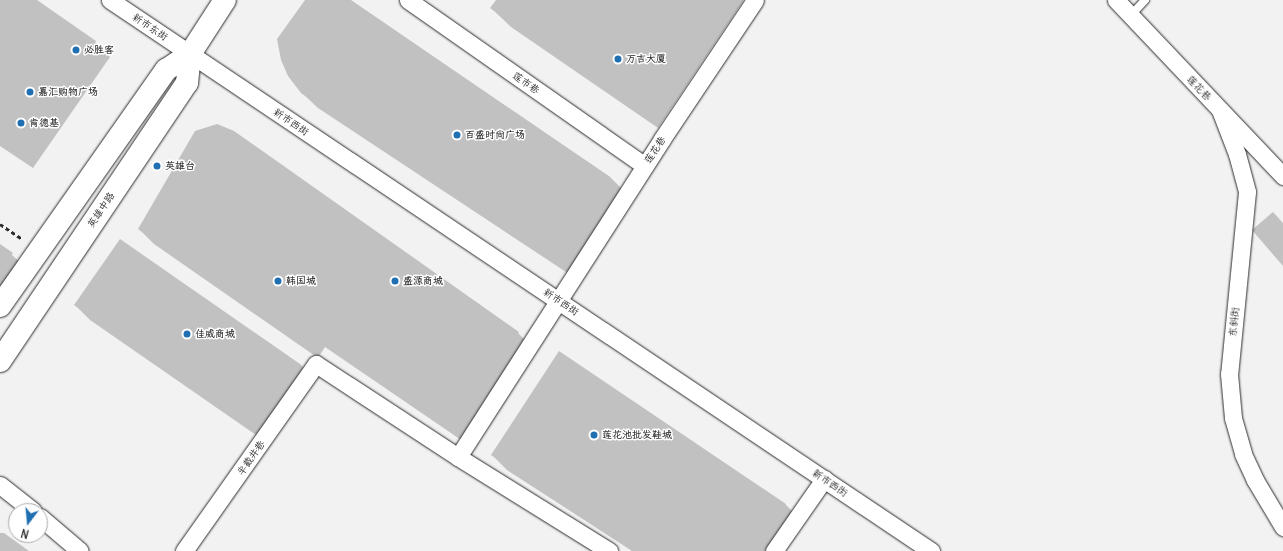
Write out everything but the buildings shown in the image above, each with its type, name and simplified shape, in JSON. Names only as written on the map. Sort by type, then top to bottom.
[{"type":"main road","name":"英雄中路","points":[[0,306],[166,70],[190,54],[226,0]]},
{"type":"main road","name":"英雄中路","points":[[0,361],[187,83],[190,54]]},
{"type":"street","name":"新市东街","points":[[110,0],[190,54]]},
{"type":"street","name":"莲市巷","points":[[408,0],[645,166]]},
{"type":"street","name":"莲花巷","points":[[458,457],[645,166],[755,0]]},
{"type":"street","name":"莲花巷","points":[[1116,0],[1132,14],[1283,176]]},
{"type":"street","name":"新市西街","points":[[190,54],[931,551]]},
{"type":"street","name":"东斜街","points":[[1220,110],[1237,154],[1247,192],[1229,374],[1233,418],[1243,454],[1255,480],[1283,527]]},
{"type":"street","name":"半截井巷","points":[[184,551],[316,364],[458,457]]},
{"type":"street","points":[[458,457],[609,551]]},
{"type":"street","points":[[774,551],[824,479]]},
{"type":"street","points":[[0,485],[23,503]]},
{"type":"street","points":[[48,524],[80,551]]},
{"type":"lane","points":[[1132,14],[1145,0]]},
{"type":"path","points":[[0,224],[38,250]]},
{"type":"place","name":"必胜客","points":[[76,50]]},
{"type":"place","name":"万吉大厦","points":[[618,59]]},
{"type":"place","name":"嘉汇购物广场","points":[[30,92]]},
{"type":"place","name":"肯德基","points":[[21,123]]},
{"type":"place","name":"百盛时尚广场","points":[[457,135]]},
{"type":"place","name":"英雄台","points":[[157,166]]},
{"type":"place","name":"韩国城","points":[[278,281]]},
{"type":"place","name":"盛源商城","points":[[395,281]]},
{"type":"place","name":"佳威商城","points":[[187,334]]},
{"type":"place","name":"莲花池批发鞋城","points":[[594,435]]}]
